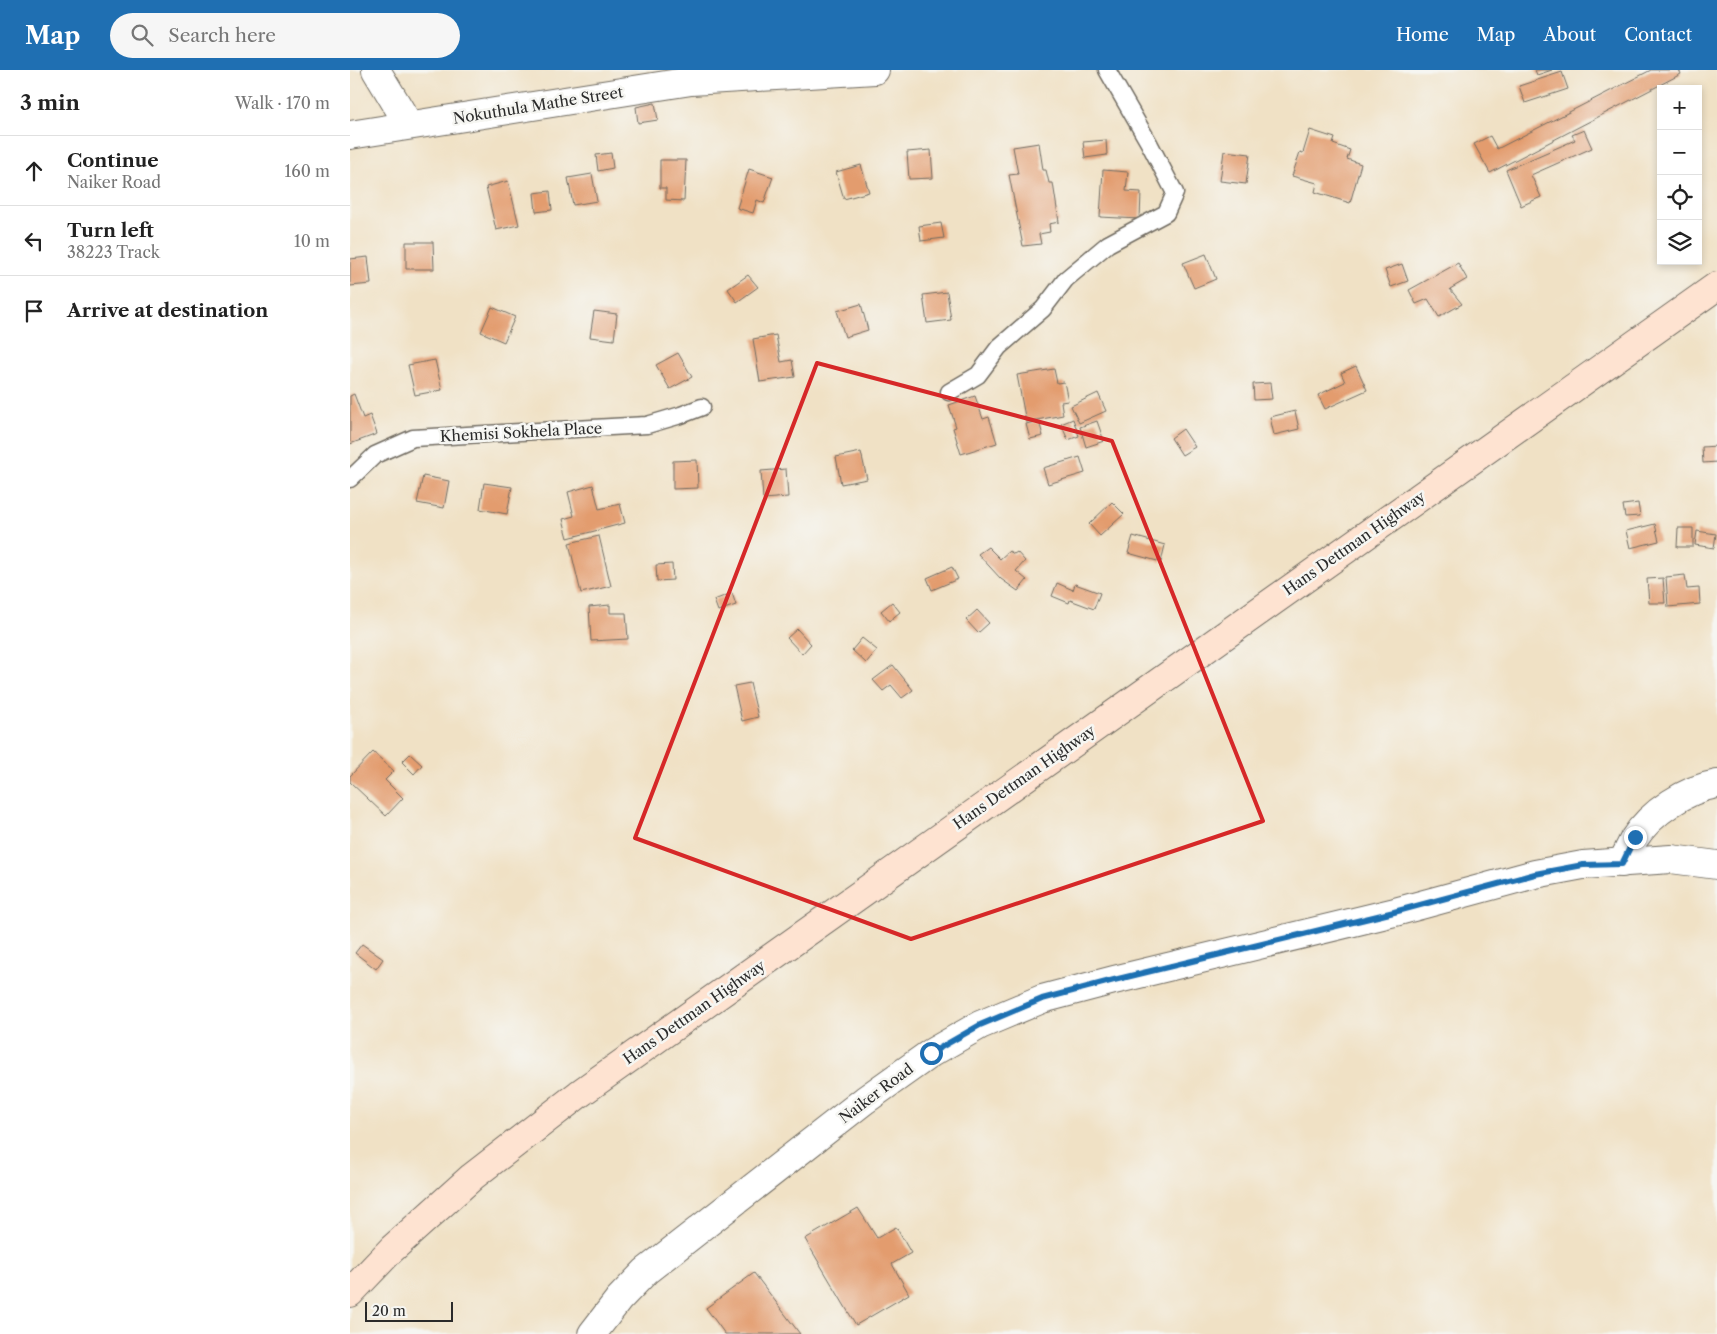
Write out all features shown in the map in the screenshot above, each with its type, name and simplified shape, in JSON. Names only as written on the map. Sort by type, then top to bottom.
[{"type":"street","points":[[376,70],[409,125]]},
{"type":"street","name":"Nokuthula Mathe Street","points":[[350,135],[691,81],[876,70]]},
{"type":"street","name":"Hans Dettman Highway","points":[[352,1284],[472,1176],[579,1094],[1717,286]]},
{"type":"street","points":[[1622,864],[1635,837],[1654,816],[1674,800],[1703,786],[1717,784]]},
{"type":"street","name":"Naiker Road","points":[[592,1334],[619,1299],[646,1271],[865,1100],[931,1053],[980,1025],[1042,999],[1394,912],[1535,874],[1583,865],[1622,864],[1671,859],[1717,865]]},
{"type":"lane","points":[[949,392],[978,375],[999,348],[1043,309],[1066,279],[1108,244],[1166,213],[1175,193],[1107,70]]},
{"type":"lane","name":"Khemisi Sokhela Place","points":[[350,479],[375,455],[413,438],[647,425],[702,407]]},
{"type":"highlighted area","points":[[817,363],[1112,441],[1263,821],[911,939],[635,838]]},
{"type":"building","points":[[1535,70],[1552,70],[1537,75]]},
{"type":"building","points":[[1651,70],[1679,70],[1681,74],[1490,173],[1474,144],[1490,136],[1497,149]]},
{"type":"building","points":[[1562,72],[1568,89],[1525,103],[1519,86]]},
{"type":"building","points":[[655,103],[658,120],[638,123],[636,107]]},
{"type":"building","points":[[1310,130],[1335,138],[1333,144],[1350,150],[1347,159],[1361,164],[1350,203],[1315,192],[1317,183],[1292,176],[1300,152],[1303,153]]},
{"type":"building","points":[[1584,130],[1592,148],[1531,175],[1541,197],[1521,206],[1506,170],[1575,140],[1572,135]]},
{"type":"building","points":[[1106,140],[1107,155],[1085,158],[1083,142]]},
{"type":"building","points":[[1039,143],[1043,170],[1046,170],[1049,183],[1053,183],[1059,222],[1049,224],[1050,232],[1039,234],[1041,244],[1023,246],[1009,175],[1018,174],[1013,147]]},
{"type":"building","points":[[931,150],[933,178],[909,179],[907,152]]},
{"type":"building","points":[[1224,151],[1250,154],[1246,184],[1220,181]]},
{"type":"building","points":[[611,153],[613,168],[598,171],[596,155]]},
{"type":"building","points":[[660,160],[686,160],[684,201],[666,200],[666,188],[660,188]]},
{"type":"building","points":[[861,165],[869,192],[844,199],[836,172]]},
{"type":"building","points":[[749,169],[773,177],[764,203],[757,200],[753,213],[737,208]]},
{"type":"building","points":[[1103,170],[1128,172],[1126,191],[1141,192],[1140,219],[1100,217]]},
{"type":"building","points":[[592,174],[597,201],[573,205],[568,178]]},
{"type":"building","points":[[508,181],[519,225],[496,230],[486,187]]},
{"type":"building","points":[[550,191],[552,210],[536,212],[534,193]]},
{"type":"building","points":[[941,223],[944,238],[921,241],[919,226]]},
{"type":"building","points":[[406,242],[433,242],[434,269],[406,269]]},
{"type":"building","points":[[1206,254],[1216,279],[1194,288],[1183,263]]},
{"type":"building","points":[[368,257],[371,284],[350,286],[350,259]]},
{"type":"building","points":[[1458,263],[1467,279],[1450,289],[1462,304],[1439,317],[1428,299],[1416,304],[1409,290]]},
{"type":"building","points":[[1402,264],[1408,281],[1391,287],[1385,270]]},
{"type":"building","points":[[748,275],[758,287],[737,302],[728,289]]},
{"type":"building","points":[[947,292],[951,320],[927,323],[923,295]]},
{"type":"building","points":[[861,304],[868,330],[845,337],[837,311]]},
{"type":"building","points":[[492,307],[515,317],[504,342],[481,332]]},
{"type":"building","points":[[594,311],[617,314],[614,340],[590,337]]},
{"type":"building","points":[[776,335],[781,362],[792,360],[795,377],[760,382],[753,339]]},
{"type":"building","points":[[678,353],[692,377],[670,389],[656,365]]},
{"type":"building","points":[[435,360],[442,390],[415,395],[408,365]]},
{"type":"building","points":[[1356,366],[1367,390],[1325,409],[1318,395],[1345,382],[1341,373]]},
{"type":"building","points":[[1054,369],[1057,383],[1064,382],[1068,401],[1061,402],[1063,415],[1026,422],[1017,375]]},
{"type":"building","points":[[1270,383],[1272,399],[1254,400],[1253,384]]},
{"type":"building","points":[[1098,393],[1106,411],[1079,423],[1071,406]]},
{"type":"building","points":[[354,394],[363,418],[370,415],[377,434],[350,444],[350,396]]},
{"type":"building","points":[[975,396],[983,419],[989,417],[997,443],[961,454],[953,428],[956,427],[949,405]]},
{"type":"building","points":[[1295,411],[1299,429],[1274,435],[1270,417]]},
{"type":"building","points":[[1073,419],[1079,436],[1068,440],[1061,424]]},
{"type":"building","points":[[1039,421],[1043,436],[1030,439],[1026,424]]},
{"type":"building","points":[[1097,421],[1104,441],[1086,447],[1080,427]]},
{"type":"building","points":[[1183,429],[1195,447],[1182,455],[1171,438]]},
{"type":"building","points":[[1717,446],[1717,462],[1703,463],[1702,447]]},
{"type":"building","points":[[861,452],[867,479],[841,484],[836,457]]},
{"type":"building","points":[[1080,457],[1085,473],[1048,484],[1043,468]]},
{"type":"building","points":[[697,460],[698,488],[673,489],[673,461]]},
{"type":"building","points":[[786,469],[788,497],[763,499],[761,471]]},
{"type":"building","points":[[423,476],[449,481],[444,508],[417,503]]},
{"type":"building","points":[[484,483],[512,487],[507,514],[480,509]]},
{"type":"building","points":[[593,485],[599,509],[620,504],[625,523],[568,538],[563,519],[574,516],[568,492]]},
{"type":"building","points":[[1112,502],[1124,514],[1100,536],[1089,524]]},
{"type":"building","points":[[1638,503],[1640,516],[1625,517],[1623,505]]},
{"type":"building","points":[[1655,524],[1659,541],[1630,548],[1626,531]]},
{"type":"building","points":[[1678,528],[1693,528],[1693,547],[1677,547]]},
{"type":"building","points":[[1697,531],[1716,534],[1714,548],[1695,545]]},
{"type":"building","points":[[599,536],[611,586],[581,593],[569,543]]},
{"type":"building","points":[[1133,536],[1165,545],[1161,562],[1128,553]]},
{"type":"building","points":[[988,547],[1000,559],[1009,551],[1014,554],[1017,552],[1025,561],[1016,571],[1027,580],[1018,591],[1001,579],[978,554]]},
{"type":"building","points":[[672,564],[673,580],[657,581],[656,565]]},
{"type":"building","points":[[952,567],[958,579],[932,590],[927,578]]},
{"type":"building","points":[[1685,575],[1687,589],[1699,588],[1700,604],[1668,607],[1666,577]]},
{"type":"building","points":[[1663,578],[1665,603],[1649,603],[1647,579]]},
{"type":"building","points":[[1057,583],[1073,590],[1075,584],[1100,593],[1094,609],[1070,600],[1069,603],[1052,596]]},
{"type":"building","points":[[732,593],[736,605],[718,611],[714,600]]},
{"type":"building","points":[[892,602],[900,612],[889,621],[881,611]]},
{"type":"building","points":[[610,605],[610,613],[626,613],[628,639],[591,641],[589,607]]},
{"type":"building","points":[[977,610],[989,623],[978,633],[966,620]]},
{"type":"building","points":[[797,629],[811,644],[802,654],[787,638]]},
{"type":"building","points":[[862,638],[877,650],[866,663],[852,650]]},
{"type":"building","points":[[893,665],[913,690],[902,698],[891,685],[883,691],[873,680]]},
{"type":"building","points":[[750,683],[758,717],[742,721],[734,686]]},
{"type":"building","points":[[373,752],[394,771],[385,780],[403,798],[386,816],[350,782],[350,776]]},
{"type":"building","points":[[410,754],[422,765],[414,774],[402,762]]},
{"type":"building","points":[[362,944],[383,959],[376,969],[355,953]]},
{"type":"building","points":[[858,1208],[877,1238],[896,1227],[911,1253],[892,1264],[909,1294],[856,1325],[805,1239]]},
{"type":"building","points":[[754,1273],[800,1334],[725,1334],[706,1308]]},
{"type":"route","points":[[931,1053],[980,1025],[1042,999],[1394,912],[1535,874],[1583,865],[1622,864],[1635,837]]}]
